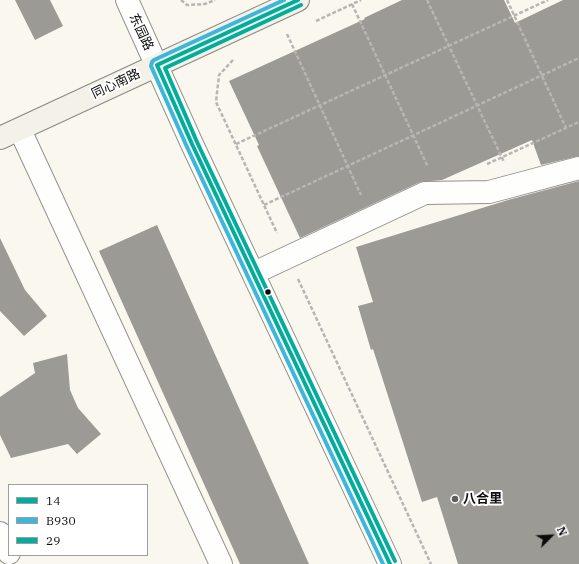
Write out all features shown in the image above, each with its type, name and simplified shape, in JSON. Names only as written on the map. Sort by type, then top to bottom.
[{"type":"main road","name":"同心南路","points":[[0,138],[298,0]]},
{"type":"street","name":"东园路","points":[[127,0],[390,564]]},
{"type":"street","points":[[20,130],[221,564]]},
{"type":"street","points":[[254,273],[425,193],[489,192],[579,168]]},
{"type":"street","points":[[0,533],[8,550]]},
{"type":"path","points":[[181,0],[187,5],[205,4],[215,0]]},
{"type":"path","points":[[427,0],[515,186]]},
{"type":"path","points":[[507,0],[566,128]]},
{"type":"path","points":[[236,144],[548,0]]},
{"type":"path","points":[[352,4],[437,187],[425,193]]},
{"type":"path","points":[[287,34],[371,218]]},
{"type":"path","points":[[264,205],[579,58]]},
{"type":"path","points":[[219,75],[216,102],[431,564]]},
{"type":"path","points":[[480,167],[579,122]]},
{"type":"building","points":[[15,0],[50,0],[63,26],[35,40]]},
{"type":"building","points":[[402,0],[504,0],[515,23],[563,0],[579,0],[579,156],[541,165],[532,140],[442,180],[420,182],[300,238],[257,146],[259,145],[229,81],[365,19],[364,18]]},
{"type":"building","points":[[579,181],[579,564],[458,564],[437,497],[422,502],[373,349],[371,350],[358,306],[373,302],[356,247],[508,200]]},
{"type":"building","points":[[157,225],[309,564],[240,564],[99,251]]},
{"type":"building","points":[[0,238],[25,290],[47,316],[24,336],[0,311]]},
{"type":"building","points":[[67,354],[70,390],[78,408],[101,434],[77,454],[68,444],[11,458],[0,435],[0,397],[35,373],[33,363]]},
{"type":"transit line","name":"B930","points":[[284,0],[154,60],[151,66],[187,147],[383,564]]},
{"type":"transit line","name":"14","points":[[157,65],[298,0]]},
{"type":"transit line","name":"29","points":[[301,5],[165,68],[197,142],[395,561]]},
{"type":"transit line","name":"14","points":[[157,65],[192,144],[390,564]]},
{"type":"place","name":"八合里","points":[[455,499]]}]
